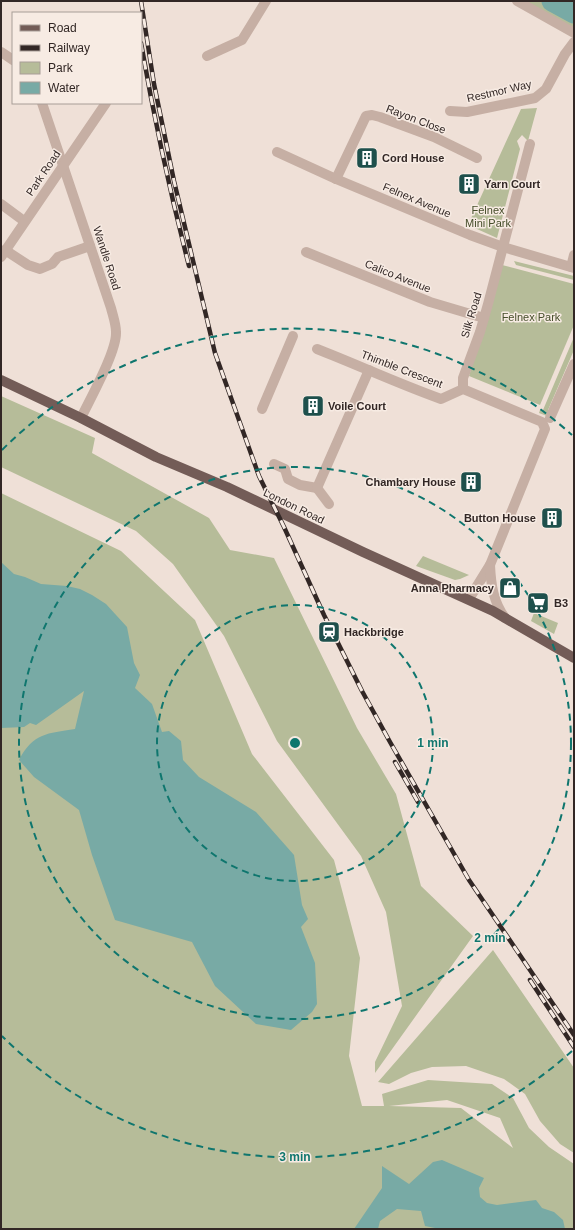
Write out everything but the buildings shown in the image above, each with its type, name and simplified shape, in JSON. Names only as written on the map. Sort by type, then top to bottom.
[{"type":"main road","name":"London Road","points":[[1,380],[81,418],[156,457],[227,487],[317,530],[469,599],[574,658]]},
{"type":"street","points":[[208,56],[242,40],[266,1]]},
{"type":"street","points":[[517,1],[574,33]]},
{"type":"street","name":"Restmor Way","points":[[450,111],[467,112],[535,98],[546,89],[565,54],[574,42]]},
{"type":"street","points":[[1,52],[12,59]]},
{"type":"street","name":"Wandle Road","points":[[42,104],[90,246],[114,321],[116,333],[115,346],[81,418]]},
{"type":"street","name":"Park Road","points":[[3,253],[105,104]]},
{"type":"street","name":"Rayon Close","points":[[336,179],[366,116],[372,115],[434,137],[476,158]]},
{"type":"street","name":"Silk Road","points":[[463,389],[463,378],[484,318],[530,144]]},
{"type":"street","name":"Felnex Avenue","points":[[277,152],[336,179],[503,247],[572,268]]},
{"type":"street","points":[[1,204],[24,221]]},
{"type":"street","points":[[3,253],[40,269],[52,264],[58,257],[90,246]]},
{"type":"street","name":"Calico Avenue","points":[[306,252],[430,302],[484,318]]},
{"type":"street","points":[[572,268],[574,255]]},
{"type":"street","points":[[262,409],[293,336]]},
{"type":"street","name":"Thimble Crescent","points":[[317,349],[408,387],[441,399],[463,389]]},
{"type":"street","points":[[469,599],[490,565],[547,421],[573,368]]},
{"type":"street","points":[[317,488],[369,370]]},
{"type":"street","points":[[463,389],[540,421],[547,421]]},
{"type":"street","points":[[274,464],[285,469],[288,479],[300,485],[317,488],[329,504]]},
{"type":"street","points":[[490,565],[492,592],[498,608],[505,618]]},
{"type":"green space","points":[[517,1],[574,1],[574,33]]},
{"type":"green space","name":"Felnex Mini Park","points":[[537,108],[528,141],[522,135],[517,141],[520,149],[497,238],[468,225],[521,109]]},
{"type":"green space","points":[[514,261],[574,276],[574,280],[516,265]]},
{"type":"green space","name":"Felnex Park","points":[[502,265],[574,284],[574,325],[540,405],[469,376]]},
{"type":"green space","points":[[574,337],[574,350],[548,410],[549,415],[547,416],[539,413],[540,410],[543,410]]},
{"type":"green space","points":[[1,396],[95,438],[92,453],[209,518],[230,550],[274,558],[357,728],[396,794],[421,886],[473,936],[375,1073],[375,1062],[402,1006],[386,912],[361,856],[277,741],[224,636],[173,564],[136,531],[1,467]]},
{"type":"green space","points":[[1,493],[121,551],[195,620],[252,754],[334,860],[360,958],[349,1056],[362,1106],[384,1106],[382,1094],[428,1080],[492,1084],[513,1098],[529,1128],[549,1147],[574,1164],[574,1229],[1,1229]],"holes":[[[447,1100],[500,1118],[513,1148],[461,1108],[389,1106]]]},
{"type":"green space","points":[[423,556],[469,575],[455,580],[416,566]]},
{"type":"green space","points":[[534,613],[558,623],[554,634],[531,621]]},
{"type":"green space","points":[[493,950],[574,1068],[574,1153],[560,1144],[540,1121],[525,1094],[504,1079],[466,1066],[432,1067],[411,1073],[389,1084],[378,1082]]},
{"type":"water","points":[[1,562],[14,574],[41,584],[67,586],[80,589],[106,604],[127,627],[134,663],[140,675],[135,688],[152,704],[162,732],[169,731],[181,741],[183,760],[199,777],[256,812],[294,855],[302,905],[308,919],[301,927],[315,963],[317,1004],[312,1012],[291,1030],[256,1024],[215,986],[192,942],[115,920],[92,855],[79,810],[34,777],[19,760],[30,744],[36,739],[49,734],[75,729],[84,691],[36,725],[30,723],[24,727],[1,728]]},
{"type":"water","points":[[442,1160],[484,1178],[479,1188],[480,1197],[487,1203],[497,1205],[536,1200],[542,1208],[554,1212],[563,1220],[565,1229],[440,1229],[425,1226],[421,1211],[397,1209],[380,1221],[378,1229],[354,1229],[382,1188],[382,1166],[409,1184],[433,1162]]},
{"type":"waterway","points":[[552,1],[574,13]]},
{"type":"railway","points":[[141,1],[154,84],[174,181],[215,353],[259,476],[324,615],[362,691],[390,742],[469,880],[574,1035]]},
{"type":"railway","points":[[142,49],[163,155],[189,266]]},
{"type":"railway","points":[[395,762],[418,802]]},
{"type":"railway","points":[[530,980],[574,1047]]},
{"type":"place","name":"Cord House","points":[[367,158]]},
{"type":"place","name":"Yarn Court","points":[[469,184]]},
{"type":"place","name":"Voile Court","points":[[313,406]]},
{"type":"place","name":"Chambary House","points":[[471,482]]},
{"type":"place","name":"Button House","points":[[552,518]]},
{"type":"place","name":"Anna Pharmacy","points":[[510,588]]},
{"type":"place","name":"B3","points":[[538,603]]},
{"type":"place","name":"Hackbridge","points":[[329,632]]}]
